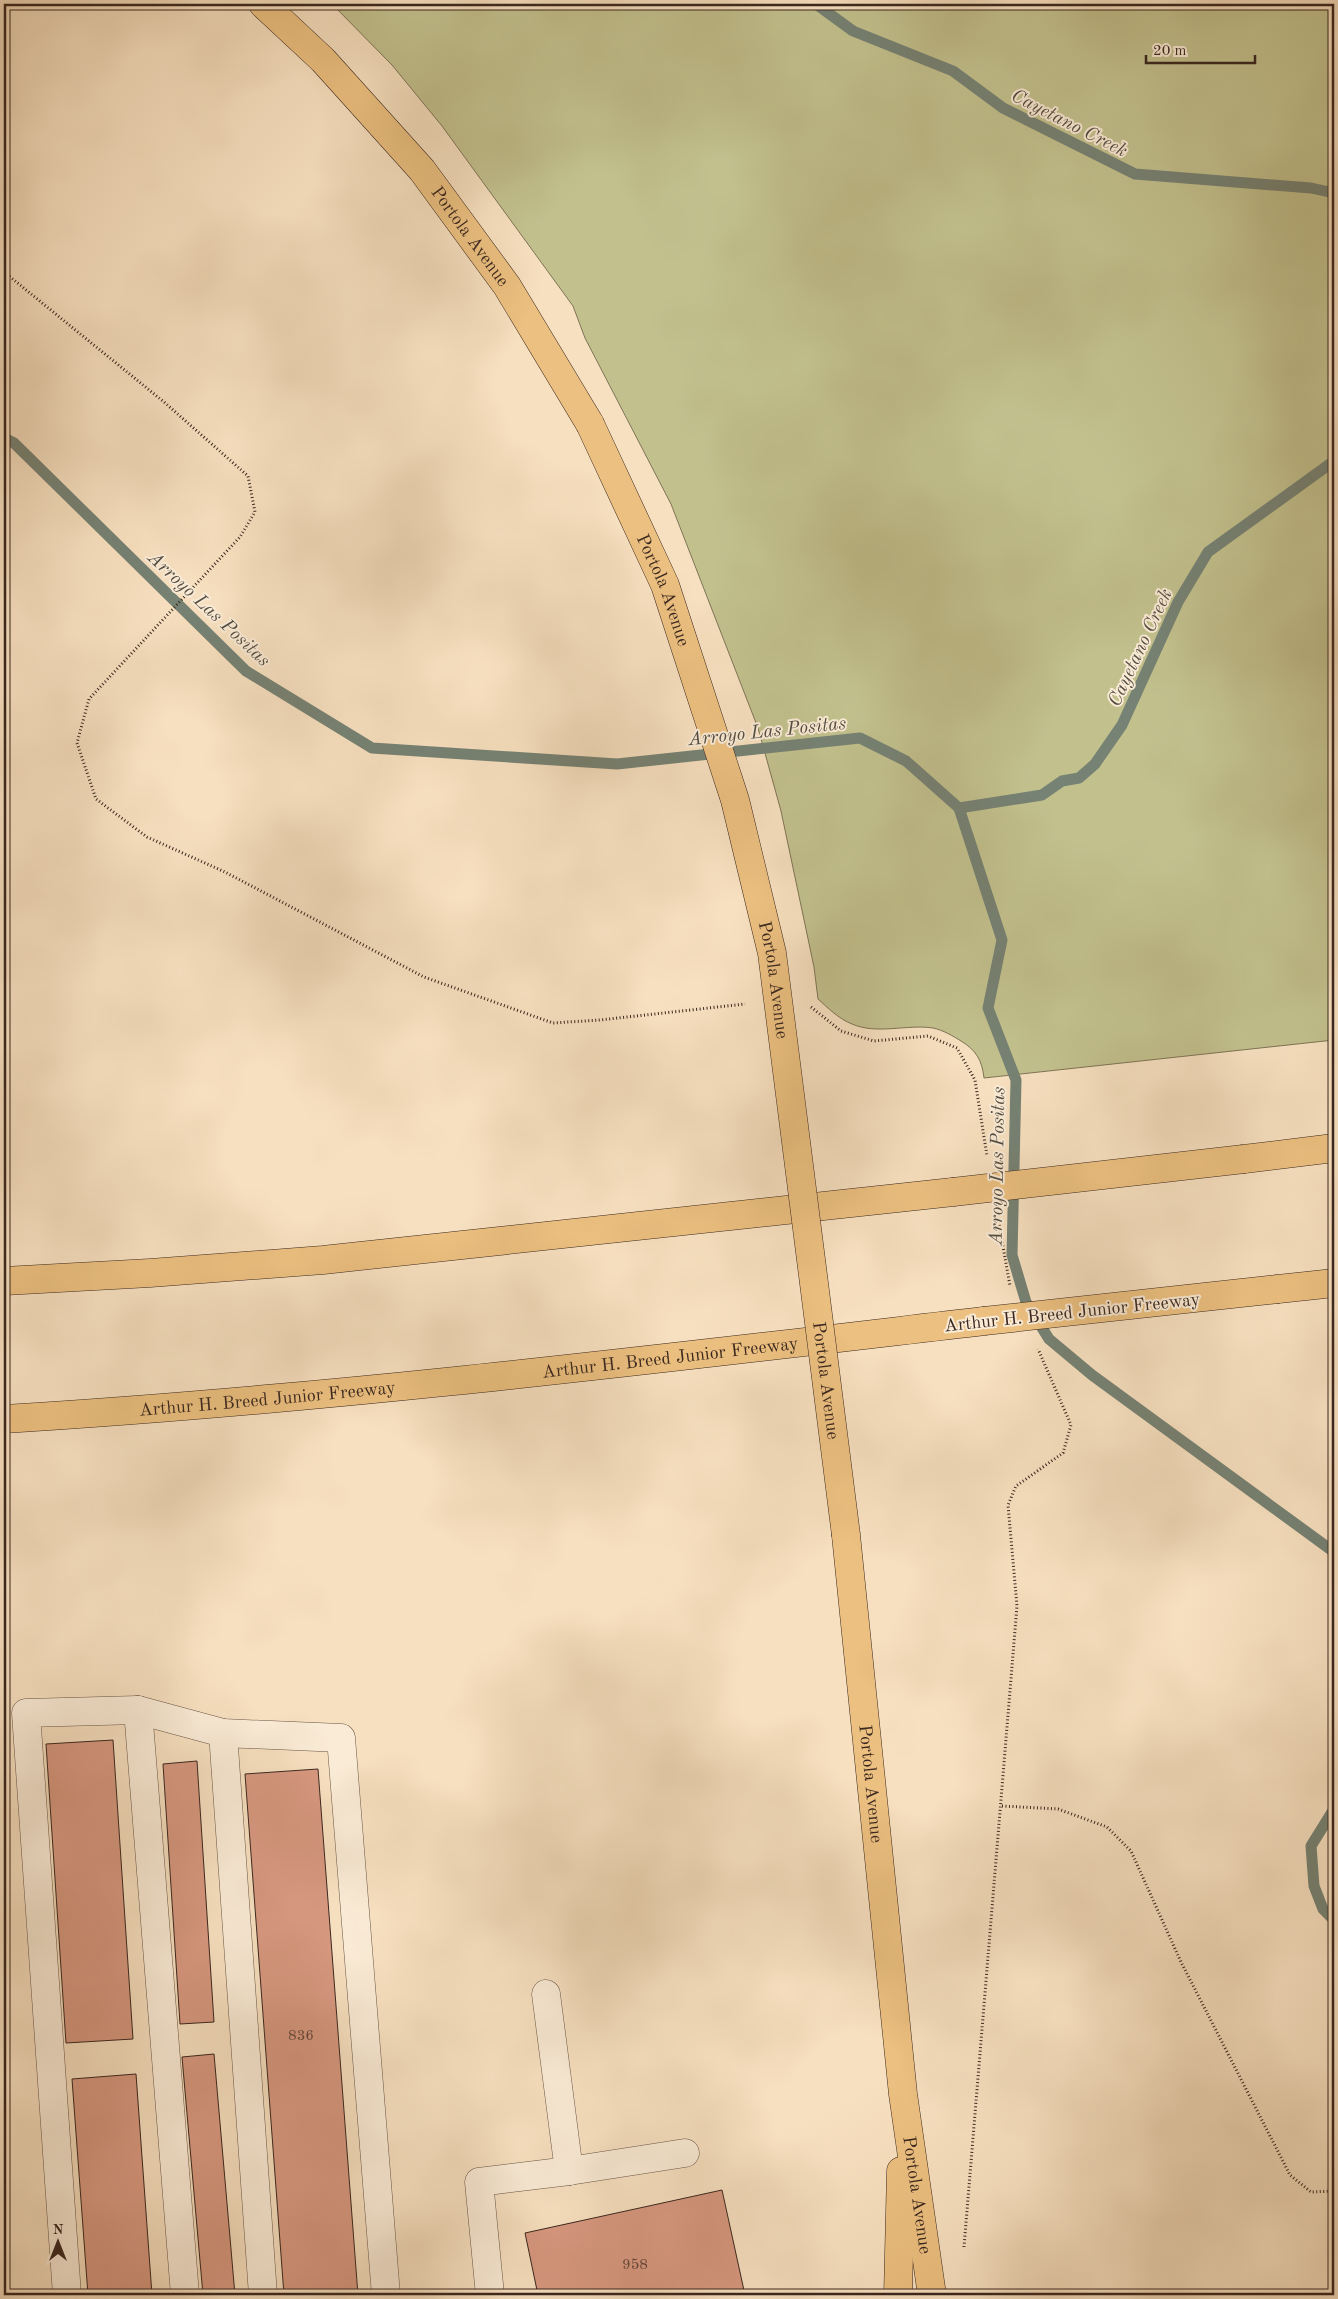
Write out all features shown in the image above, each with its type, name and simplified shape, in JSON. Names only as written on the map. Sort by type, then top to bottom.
[{"type":"main road","name":"Portola Avenue","points":[[263,4],[323,60],[422,170],[507,286],[590,424],[665,585],[735,800],[772,953],[846,1535],[903,2094],[932,2295]]},
{"type":"main road","points":[[4,1281],[150,1273],[323,1260],[953,1192],[1334,1148]]},
{"type":"main road","name":"Arthur H. Breed Junior Freeway","points":[[4,1419],[164,1409],[348,1393],[524,1375],[984,1321],[1334,1283]]},
{"type":"main road","name":"Portola Avenue","points":[[898,2295],[903,2094]]},
{"type":"lane","points":[[138,1710],[185,2295]]},
{"type":"lane","points":[[67,2295],[26,1714],[138,1710],[222,1733],[341,1738],[386,2295]]},
{"type":"lane","points":[[222,1733],[263,2295]]},
{"type":"lane","points":[[546,1994],[569,2171]]},
{"type":"lane","points":[[490,2295],[479,2182],[569,2171],[686,2153]]},
{"type":"path","points":[[4,272],[164,402],[248,476],[255,512],[240,537],[89,698],[77,743],[96,799],[147,837],[225,872],[424,978],[553,1023],[600,1020],[750,1004]]},
{"type":"path","points":[[803,1003],[818,1011],[841,1031],[874,1041],[928,1036],[957,1048],[975,1080],[988,1158]]},
{"type":"path","points":[[998,1217],[1009,1285],[1013,1294]]},
{"type":"path","points":[[964,2247],[1002,1806],[1017,1606],[1008,1504],[1016,1486],[1062,1453],[1071,1425],[1036,1346]]},
{"type":"path","points":[[1002,1806],[1058,1810],[1107,1827],[1131,1851],[1181,1962],[1290,2175],[1311,2192],[1334,2192]]},
{"type":"shaded area","points":[[332,4],[1334,4],[1334,1040],[984,1078],[982,1066],[974,1052],[966,1044],[948,1033],[923,1027],[872,1029],[862,1027],[843,1019],[818,999],[814,967],[781,811],[758,728],[671,504],[585,338],[573,306],[442,126],[392,65]]},
{"type":"building","points":[[113,1740],[133,2039],[66,2043],[46,1744]]},
{"type":"building","points":[[197,1761],[214,2022],[180,2024],[163,1764]]},
{"type":"building","points":[[318,1769],[358,2295],[284,2295],[245,1774]]},
{"type":"building","points":[[214,2054],[235,2295],[203,2295],[182,2057]]},
{"type":"building","points":[[136,2074],[152,2295],[88,2295],[72,2079]]},
{"type":"building","points":[[722,2190],[745,2295],[538,2295],[525,2233]]},
{"type":"waterway","name":"Cayetano Creek","points":[[816,4],[853,31],[953,71],[1003,108],[1135,174],[1311,188],[1334,193]]},
{"type":"waterway","name":"Arroyo Las Positas","points":[[4,438],[14,443],[246,671],[372,748],[617,764],[860,738],[906,761],[959,808],[1002,940],[988,1008],[1016,1080],[1012,1255],[1026,1302],[1049,1339],[1092,1375],[1334,1552]]},
{"type":"waterway","name":"Cayetano Creek","points":[[959,808],[1042,795],[1062,781],[1079,778],[1095,764],[1122,725],[1178,602],[1208,552],[1334,461]]},
{"type":"waterway","name":"Arroyo Las Positas","points":[[1334,1809],[1311,1846],[1314,1886],[1323,1909],[1334,1920]]}]
